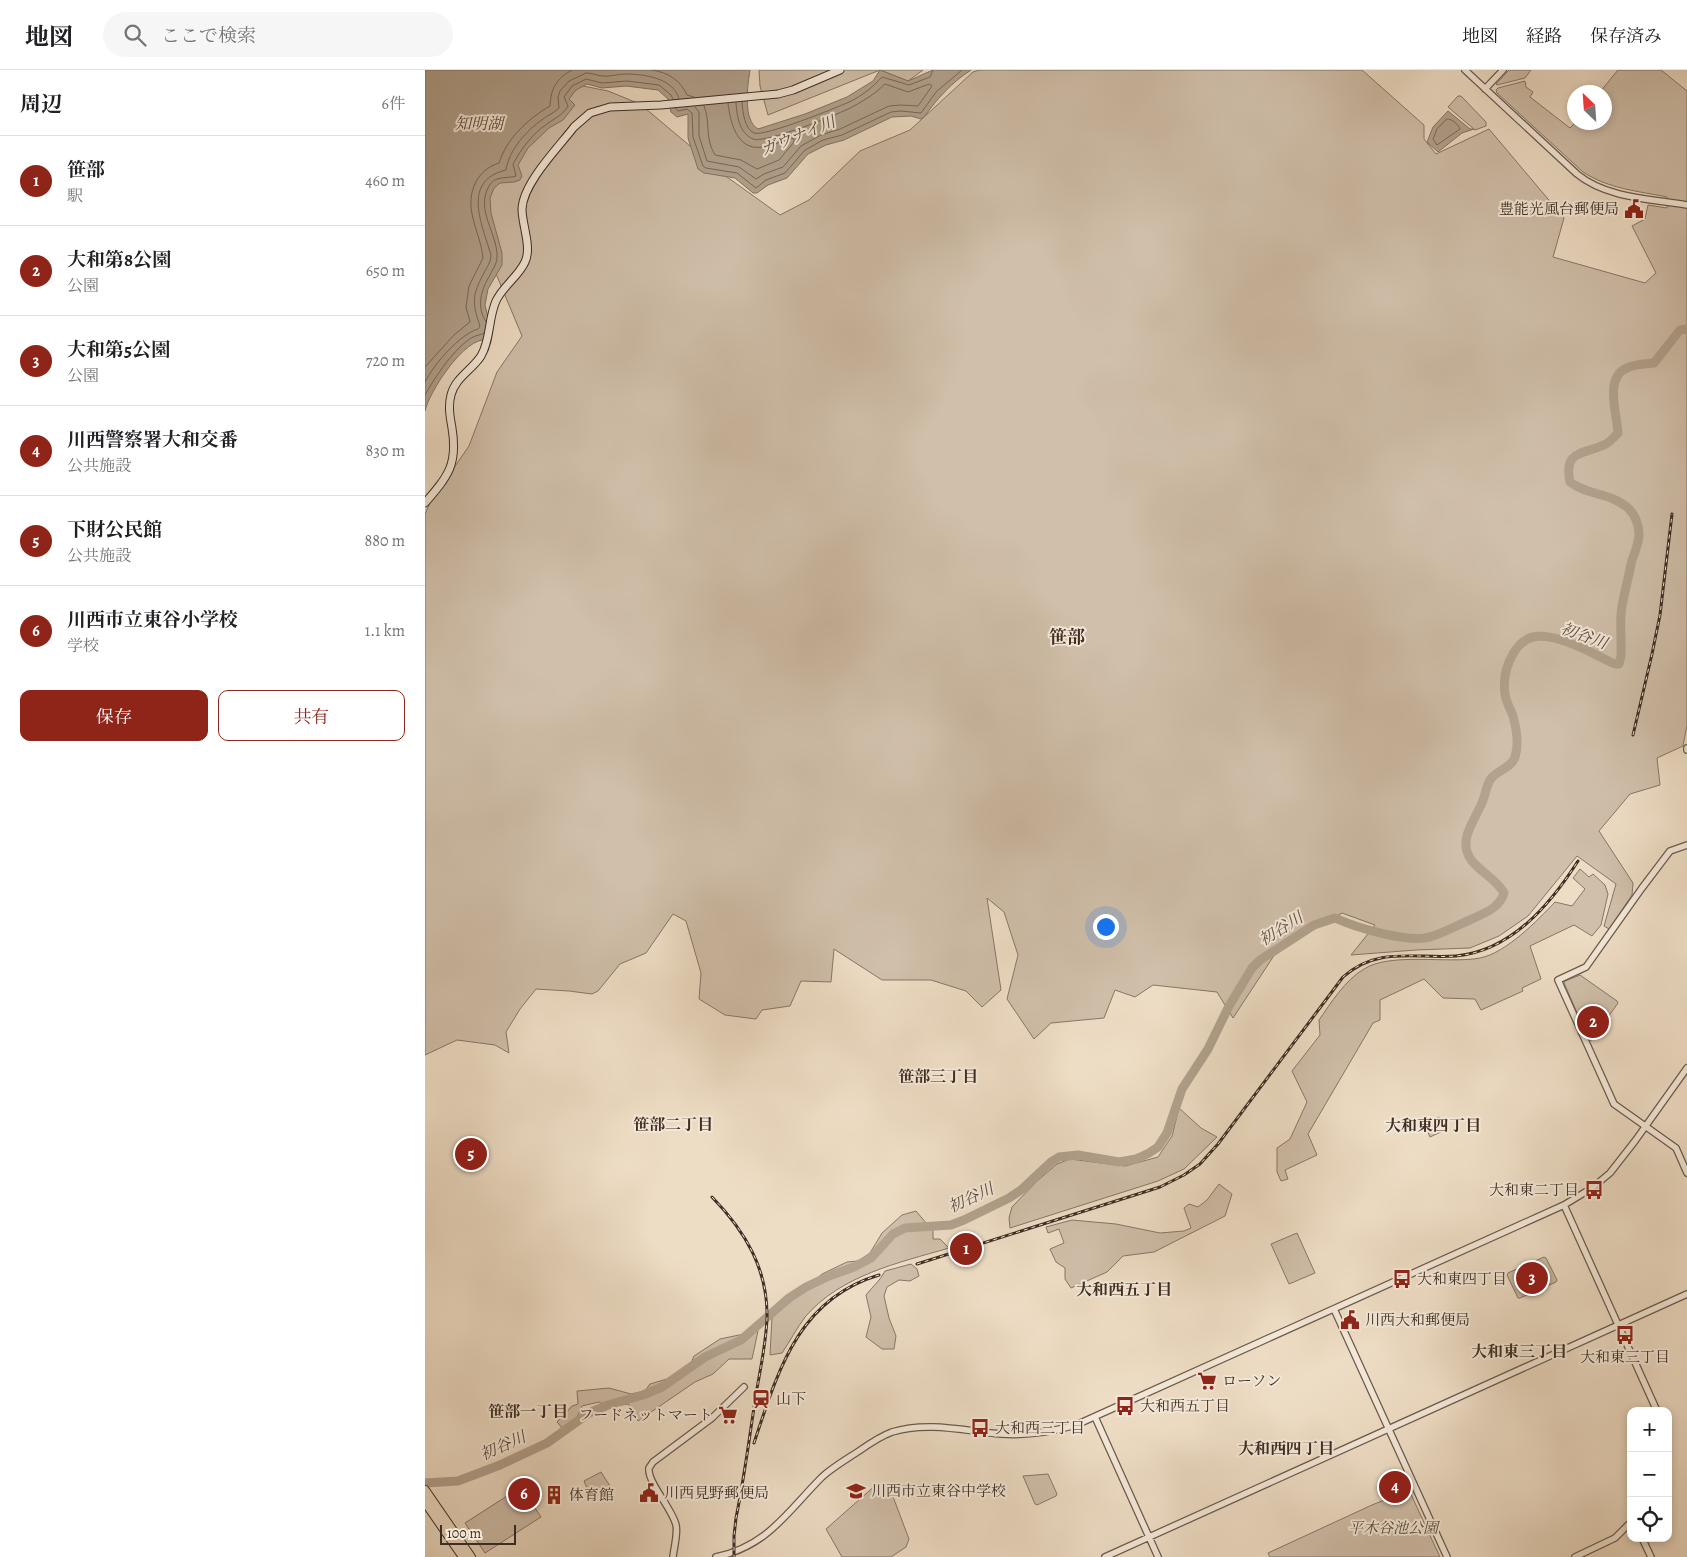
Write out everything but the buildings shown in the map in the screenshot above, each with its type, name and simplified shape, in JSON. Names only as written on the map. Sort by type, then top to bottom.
[{"type":"highway","points":[[426,1491],[471,1557]]},
{"type":"highway","points":[[425,1502],[463,1557]]},
{"type":"main road","points":[[425,503],[444,480],[454,457],[455,445],[449,406],[451,392],[458,380],[479,358],[487,345],[495,302],[521,269],[526,259],[527,246],[522,208],[524,196],[530,184],[574,127],[590,113],[609,107],[661,106],[761,97],[793,90],[840,70]]},
{"type":"street","points":[[1465,70],[1571,169],[1592,185],[1608,191],[1686,205]]},
{"type":"street","points":[[1485,89],[1503,70]]},
{"type":"street","points":[[1687,845],[1670,851],[1586,967],[1558,980],[1615,1104],[1676,1148],[1687,1173]]},
{"type":"street","points":[[715,1557],[738,1551],[763,1537],[824,1476],[870,1443],[891,1432],[914,1427],[941,1427],[1003,1434],[1028,1434],[1059,1430],[1095,1417],[1564,1205],[1606,1177],[1623,1158],[1687,1068]]},
{"type":"street","points":[[1564,1205],[1655,1407]]},
{"type":"street","points":[[1105,1557],[1687,1294]]},
{"type":"street","points":[[1334,1309],[1447,1557]]},
{"type":"street","points":[[673,1557],[676,1526],[668,1506],[650,1477],[649,1468],[653,1462],[712,1418],[744,1387]]},
{"type":"street","points":[[1095,1417],[1158,1557]]},
{"type":"street","points":[[1575,1557],[1615,1538],[1627,1526]]},
{"type":"street","points":[[1645,1542],[1651,1557]]},
{"type":"green space","points":[[759,70],[880,70],[768,115],[760,86]]},
{"type":"green space","points":[[880,70],[923,70],[908,81]]},
{"type":"green space","points":[[980,70],[1362,70],[1424,125],[1424,139],[1436,154],[1489,129],[1564,218],[1553,257],[1645,283],[1656,273],[1632,226],[1645,219],[1648,205],[1667,208],[1667,197],[1613,186],[1583,172],[1496,90],[1525,81],[1526,87],[1533,92],[1530,97],[1567,126],[1567,130],[1612,130],[1612,85],[1606,85],[1618,70],[1661,70],[1687,91],[1687,725],[1683,746],[1657,758],[1660,785],[1630,794],[1599,831],[1633,883],[1632,895],[1609,929],[1604,926],[1616,884],[1577,856],[1528,916],[1499,936],[1470,948],[1351,955],[1375,925],[1342,913],[1277,951],[1233,1018],[1217,992],[1153,985],[1135,997],[1115,990],[1104,1018],[1051,1023],[1034,1039],[1007,999],[1018,955],[1004,912],[987,898],[1001,990],[982,1007],[966,991],[931,980],[882,980],[834,949],[831,982],[801,981],[790,1006],[762,1010],[756,1019],[725,1015],[699,999],[701,973],[686,921],[673,914],[646,953],[620,964],[598,991],[592,994],[536,989],[520,1009],[506,1032],[509,1053],[495,1045],[457,1040],[425,1055],[425,514],[431,501],[469,446],[497,372],[522,336],[479,233],[489,164],[573,84],[608,91],[640,104],[727,177],[780,215],[809,200],[860,151],[910,130],[973,72]]},
{"type":"green space","points":[[1509,70],[1531,70],[1525,78],[1497,85]]},
{"type":"green space","points":[[1458,96],[1461,96],[1486,122],[1486,126],[1475,130],[1448,107]]},
{"type":"green space","points":[[1580,869],[1589,877],[1593,874],[1605,885],[1608,894],[1601,925],[1592,936],[1574,925],[1530,946],[1541,979],[1522,988],[1523,991],[1481,1010],[1475,999],[1443,998],[1424,979],[1380,1000],[1380,1020],[1373,1023],[1308,1134],[1317,1155],[1285,1170],[1288,1179],[1281,1181],[1277,1172],[1277,1148],[1290,1139],[1307,1102],[1292,1071],[1320,1035],[1319,1020],[1345,985],[1364,969],[1389,961],[1467,959],[1490,955],[1521,935],[1555,902],[1572,906],[1585,889],[1573,878]]},
{"type":"green space","points":[[1580,975],[1618,1003],[1592,1040],[1589,1040],[1564,983]]},
{"type":"green space","points":[[1179,1108],[1201,1128],[1217,1137],[1184,1169],[1158,1181],[1010,1228],[1009,1218],[1012,1207],[1037,1181],[1057,1164],[1070,1159],[1125,1166],[1158,1157],[1172,1136]]},
{"type":"green space","points":[[1439,1117],[1445,1130],[1430,1137],[1425,1125]]},
{"type":"green space","points":[[1219,1184],[1232,1194],[1225,1216],[1154,1252],[1123,1256],[1107,1272],[1071,1288],[1065,1279],[1065,1268],[1056,1262],[1050,1249],[1064,1243],[1059,1229],[1048,1233],[1046,1227],[1072,1220],[1116,1224],[1160,1233],[1184,1231],[1191,1228],[1184,1208],[1189,1204],[1198,1207],[1207,1200]]},
{"type":"green space","points":[[916,1211],[933,1231],[933,1239],[940,1239],[949,1248],[871,1272],[836,1291],[819,1303],[805,1317],[782,1353],[770,1355],[772,1317],[822,1274],[847,1262],[858,1261],[870,1253],[882,1233],[902,1215]]},
{"type":"green space","points":[[1297,1233],[1315,1273],[1289,1284],[1271,1244]]},
{"type":"green space","points":[[1544,1257],[1557,1280],[1556,1282],[1518,1298],[1507,1275],[1508,1273]]},
{"type":"green space","points":[[911,1264],[917,1269],[919,1276],[910,1281],[899,1280],[887,1287],[884,1296],[889,1318],[896,1336],[894,1349],[882,1349],[866,1337],[871,1317],[866,1295],[879,1281],[885,1271]]},
{"type":"green space","points":[[758,1331],[752,1359],[729,1359],[713,1374],[695,1382],[638,1421],[628,1404],[608,1407],[599,1402],[582,1406],[577,1417],[562,1428],[557,1422],[572,1406],[578,1404],[577,1391],[609,1388],[631,1394],[645,1391],[650,1384],[687,1373],[694,1356],[720,1339]]},
{"type":"green space","points":[[601,1472],[610,1486],[597,1495],[589,1493],[584,1481]]},
{"type":"green space","points":[[1048,1474],[1057,1494],[1037,1505],[1023,1476]]},
{"type":"green space","points":[[877,1484],[884,1497],[892,1494],[909,1539],[906,1547],[891,1557],[842,1557],[826,1529]]},
{"type":"green space","points":[[521,1487],[541,1517],[485,1553],[465,1523]]},
{"type":"green space","name":"平木谷池公園","points":[[1409,1490],[1440,1557],[1270,1557],[1268,1553],[1372,1505]]},
{"type":"water","name":"知明湖","points":[[425,70],[750,70],[747,92],[748,110],[753,124],[758,129],[805,114],[847,97],[873,81],[880,70],[908,81],[933,70],[971,70],[951,86],[921,119],[911,116],[892,117],[844,140],[826,145],[808,154],[787,178],[768,185],[757,193],[753,193],[735,178],[704,173],[698,169],[688,138],[688,114],[677,117],[671,112],[668,99],[658,90],[626,86],[602,88],[587,84],[576,90],[569,99],[575,105],[563,120],[549,128],[528,148],[518,165],[522,176],[520,180],[500,183],[494,188],[490,198],[491,213],[502,253],[502,265],[488,289],[485,305],[488,317],[487,340],[478,341],[469,347],[449,367],[433,391],[425,411]]},
{"type":"water","points":[[1448,111],[1470,129],[1474,129],[1462,133],[1438,152],[1427,142],[1433,127]]},
{"type":"waterway","name":"初谷川","points":[[425,1483],[458,1481],[500,1465],[547,1443],[589,1413],[662,1387],[705,1357],[741,1340],[789,1298],[806,1287],[871,1258],[893,1234],[905,1228],[951,1225],[964,1220],[1009,1198],[1059,1157],[1078,1155],[1119,1162],[1136,1159],[1149,1153],[1158,1147],[1167,1133],[1182,1089],[1208,1049],[1229,1006],[1252,968],[1260,960],[1314,925],[1335,918],[1380,933],[1404,938],[1425,938],[1449,930],[1486,912],[1499,903],[1504,893],[1472,861],[1468,854],[1466,840],[1490,780],[1510,764],[1515,757],[1517,742],[1515,725],[1504,689],[1507,668],[1511,659],[1524,641],[1533,637],[1543,636],[1575,645],[1615,664],[1619,664],[1621,656],[1621,612],[1632,560],[1637,547],[1639,534],[1637,524],[1631,511],[1622,504],[1584,490],[1570,482],[1570,464],[1577,455],[1606,444],[1618,433],[1614,406],[1614,388],[1620,373],[1633,366],[1654,363],[1680,330],[1687,329]]},
{"type":"railway","points":[[1633,735],[1660,615],[1672,514]]},
{"type":"railway","points":[[917,1264],[1160,1187],[1184,1175],[1200,1164],[1218,1144],[1343,977],[1356,967],[1383,958],[1397,956],[1456,956],[1476,952],[1494,945],[1511,935],[1542,909],[1578,861]]},
{"type":"railway","points":[[712,1197],[735,1223],[752,1252],[759,1267],[766,1300],[765,1339],[736,1518],[734,1557]]},
{"type":"railway","points":[[754,1443],[772,1390],[783,1365],[795,1341],[810,1320],[829,1301],[851,1286],[879,1275]]},
{"type":"place","name":"豊能光風台郵便局","points":[[1634,209]]},
{"type":"place","name":"大和第8公園","points":[[1593,1022]]},
{"type":"place","name":"下財公民館","points":[[471,1154]]},
{"type":"place","name":"大和東二丁目","points":[[1594,1190]]},
{"type":"place","name":"笹部","points":[[966,1249]]},
{"type":"place","name":"大和第5公園","points":[[1532,1278]]},
{"type":"place","name":"大和東四丁目","points":[[1402,1279]]},
{"type":"place","name":"川西大和郵便局","points":[[1350,1320]]},
{"type":"place","name":"大和東三丁目","points":[[1625,1335]]},
{"type":"place","name":"ローソン","points":[[1207,1381]]},
{"type":"place","name":"山下","points":[[761,1399]]},
{"type":"place","name":"大和西五丁目","points":[[1125,1406]]},
{"type":"place","name":"フードネットマート","points":[[728,1415]]},
{"type":"place","name":"大和西三丁目","points":[[980,1428]]},
{"type":"place","name":"川西警察署大和交番","points":[[1395,1487]]},
{"type":"place","name":"川西市立東谷中学校","points":[[856,1491]]},
{"type":"place","name":"川西見野郵便局","points":[[649,1493]]},
{"type":"place","name":"川西市立東谷小学校","points":[[524,1494]]},
{"type":"place","name":"体育館","points":[[554,1495]]},
{"type":"district","name":"笹部","points":[[1067,637]]},
{"type":"district","name":"笹部三丁目","points":[[938,1077]]},
{"type":"district","name":"笹部二丁目","points":[[673,1125]]},
{"type":"district","name":"大和東四丁目","points":[[1433,1126]]},
{"type":"district","name":"大和西五丁目","points":[[1124,1290]]},
{"type":"district","name":"大和東三丁目","points":[[1519,1352]]},
{"type":"district","name":"笹部一丁目","points":[[528,1412]]},
{"type":"district","name":"大和西四丁目","points":[[1286,1449]]},
{"type":"water label","name":"ガウナイ川","points":[[798,136]]}]
